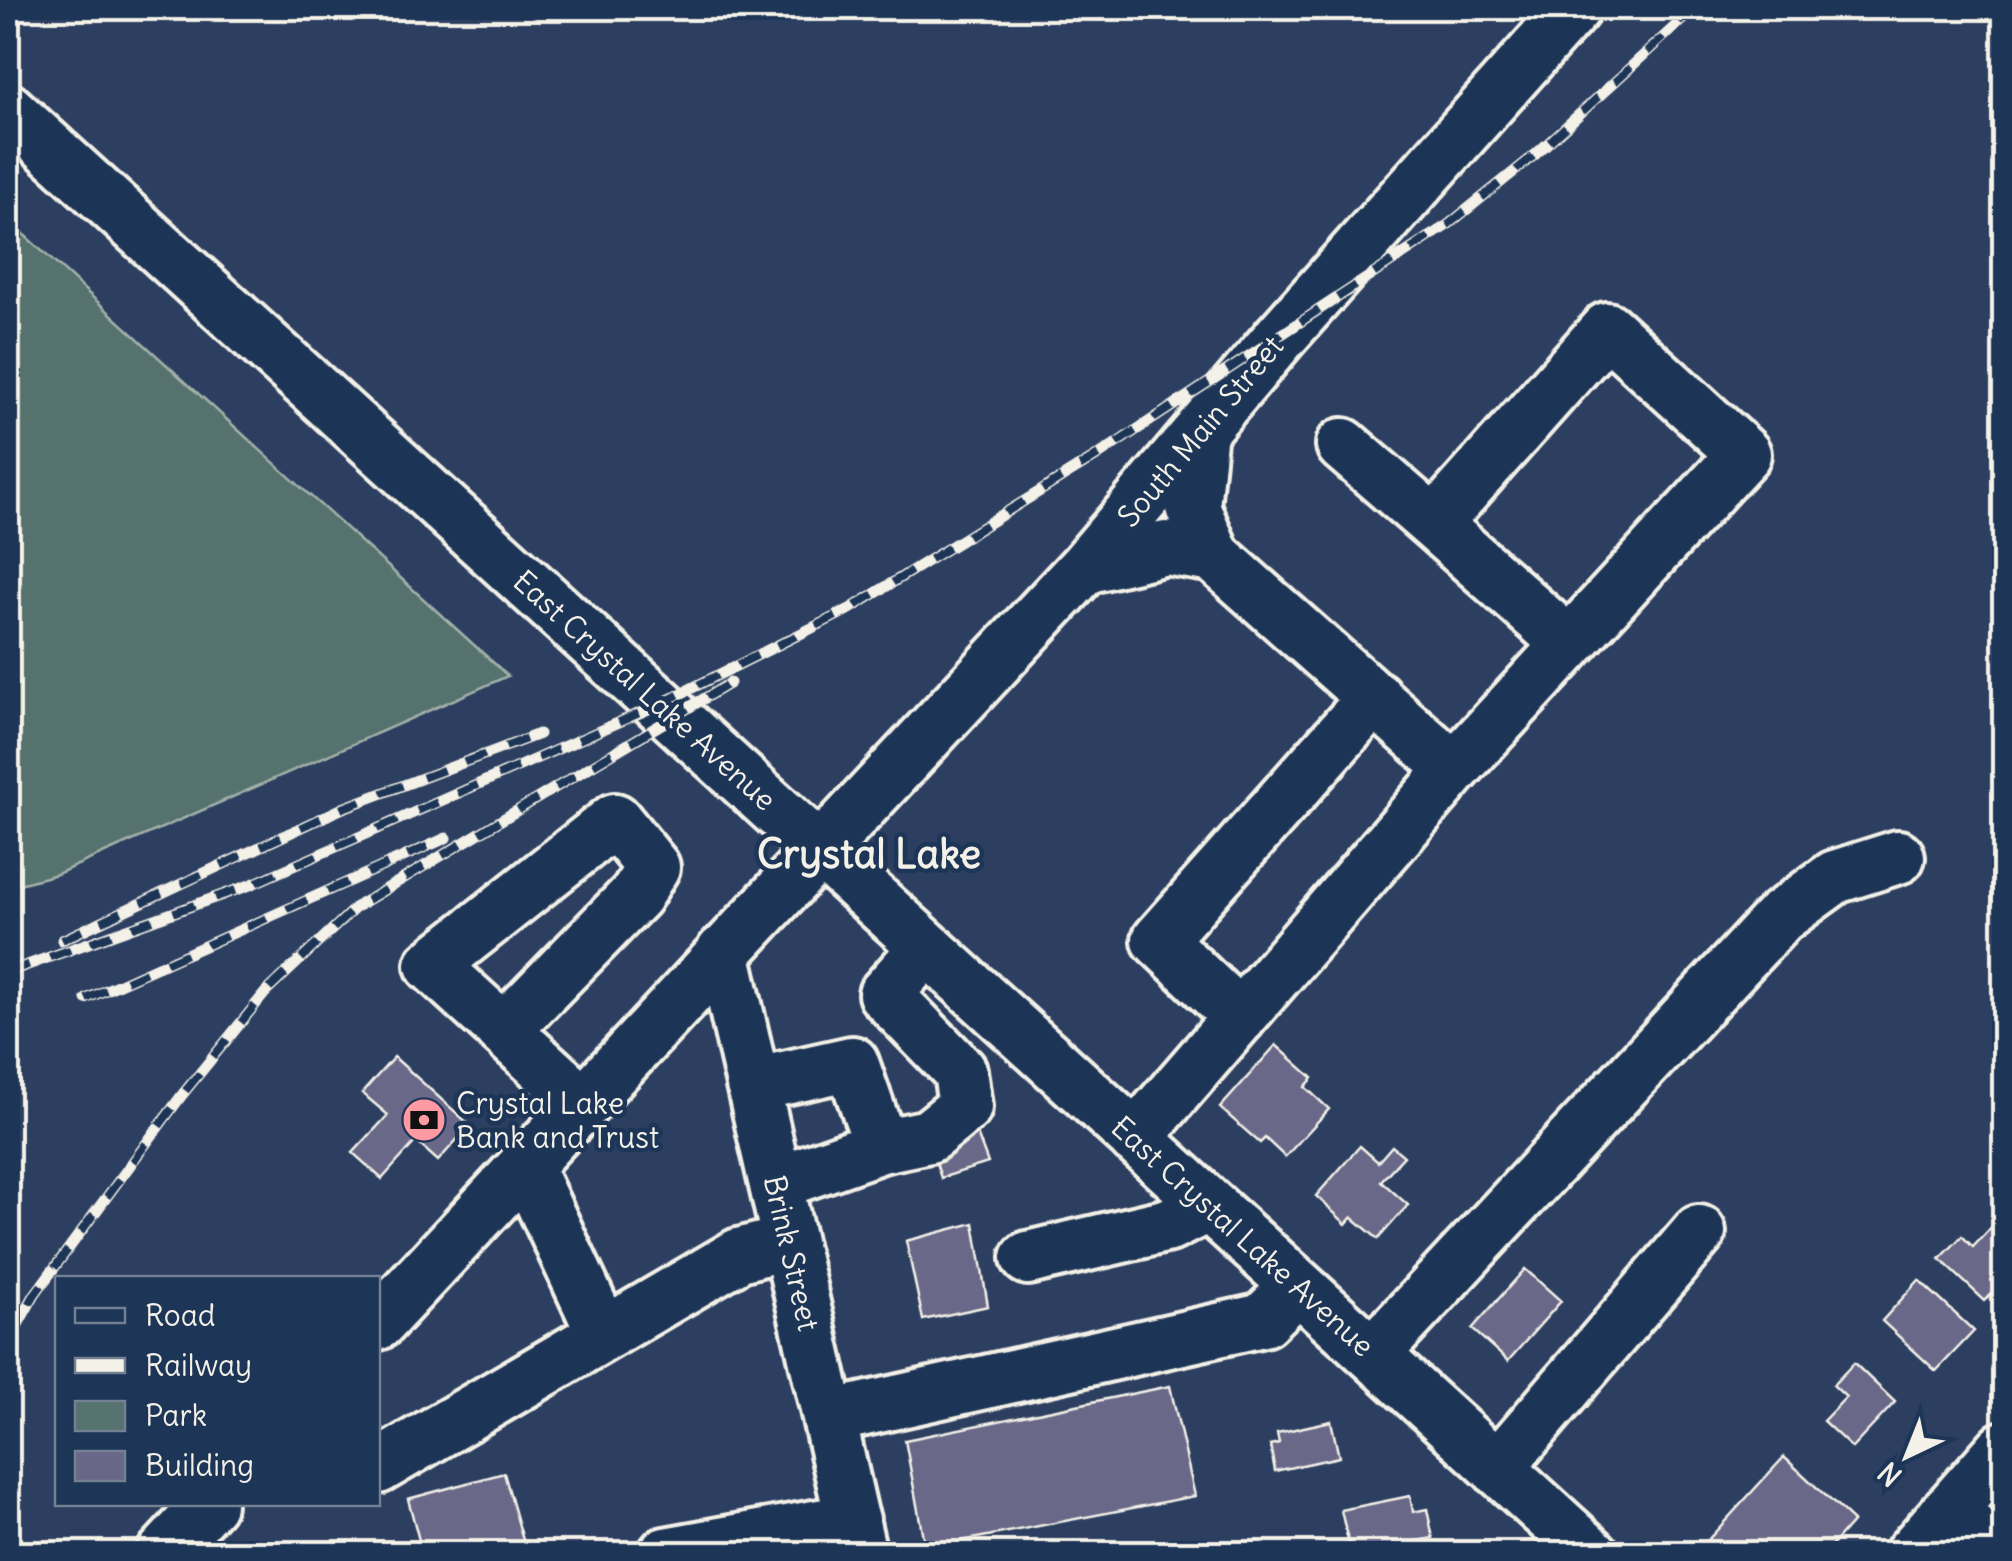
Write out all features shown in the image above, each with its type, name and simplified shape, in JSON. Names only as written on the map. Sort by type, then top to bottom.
[{"type":"street","name":"South Main Street","points":[[380,1321],[1085,566],[1551,16]]},
{"type":"street","name":"East Crystal Lake Avenue","points":[[8,110],[1497,1468],[1558,1543]]},
{"type":"street","points":[[1136,1138],[1454,769],[1744,454],[1607,329],[1434,524]]},
{"type":"street","points":[[1201,430],[1193,507],[1214,556],[1454,769]]},
{"type":"street","points":[[1343,445],[1569,644]]},
{"type":"street","points":[[1085,566],[1166,548],[1214,556]]},
{"type":"street","points":[[1240,1017],[1159,940],[1375,697]]},
{"type":"street","points":[[1373,1354],[1780,918],[1836,877],[1898,856]]},
{"type":"street","points":[[776,1183],[880,1146],[930,1136],[964,1107],[960,1071],[950,1056],[885,994],[926,948]]},
{"type":"street","name":"Brink Street","points":[[723,952],[856,1537]]},
{"type":"street","points":[[950,1056],[996,1010]]},
{"type":"street","points":[[504,1030],[583,1103]]},
{"type":"street","points":[[753,1085],[852,1063],[880,1146]]},
{"type":"street","points":[[525,1165],[604,1333]]},
{"type":"street","points":[[1028,1258],[1169,1225],[1210,1205]]},
{"type":"street","points":[[1497,1468],[1699,1232]]},
{"type":"street","points":[[380,1466],[739,1255],[789,1242]]},
{"type":"street","points":[[829,1417],[1263,1320],[1298,1286]]},
{"type":"street","points":[[1910,1554],[2004,1448]]},
{"type":"street","points":[[162,1554],[207,1506]]},
{"type":"street","points":[[1950,1509],[1998,1554]]},
{"type":"street","points":[[665,1554],[856,1537]]},
{"type":"green space","points":[[8,220],[508,676],[57,874],[8,887]]},
{"type":"building","points":[[1276,1045],[1313,1078],[1305,1087],[1329,1109],[1285,1157],[1265,1138],[1260,1143],[1220,1108]]},
{"type":"building","name":"Crystal Lake Bank and Trust","points":[[394,1057],[470,1125],[438,1161],[416,1141],[382,1179],[353,1153],[388,1115],[362,1093]]},
{"type":"building","points":[[975,1128],[988,1163],[941,1178],[931,1148]]},
{"type":"building","points":[[1360,1146],[1378,1162],[1392,1146],[1404,1156],[1381,1181],[1408,1205],[1378,1239],[1352,1217],[1346,1224],[1316,1196]]},
{"type":"building","points":[[1996,1222],[2004,1230],[2004,1280],[1985,1301],[1940,1259],[1962,1236],[1973,1247]]},
{"type":"building","points":[[974,1223],[988,1306],[923,1320],[906,1241]]},
{"type":"building","points":[[1525,1269],[1561,1301],[1508,1361],[1472,1329]]},
{"type":"building","points":[[1919,1280],[1974,1331],[1936,1371],[1882,1321]]},
{"type":"building","points":[[1854,1363],[1895,1402],[1852,1448],[1823,1421],[1846,1397],[1833,1385]]},
{"type":"building","points":[[1170,1386],[1195,1496],[925,1548],[905,1440]]},
{"type":"building","points":[[1331,1421],[1339,1457],[1275,1471],[1270,1445],[1279,1443],[1277,1433]]},
{"type":"building","points":[[1784,1457],[1853,1521],[1824,1554],[1695,1554]]},
{"type":"building","points":[[504,1473],[527,1554],[386,1554],[420,1544],[408,1499]]},
{"type":"building","points":[[1410,1496],[1413,1512],[1427,1509],[1433,1538],[1351,1554],[1341,1510]]},
{"type":"railway","points":[[8,972],[250,885],[660,704],[850,609],[1100,454],[1449,224],[1536,154],[1695,8]]},
{"type":"railway","points":[[8,1342],[35,1294],[182,1095],[265,993],[356,907],[730,683]]},
{"type":"railway","points":[[62,940],[343,808],[539,734]]},
{"type":"railway","points":[[86,999],[446,838]]},
{"type":"place","name":"Crystal Lake Bank and Trust","points":[[424,1120]]},
{"type":"district","name":"Crystal Lake","points":[[869,854]]}]
